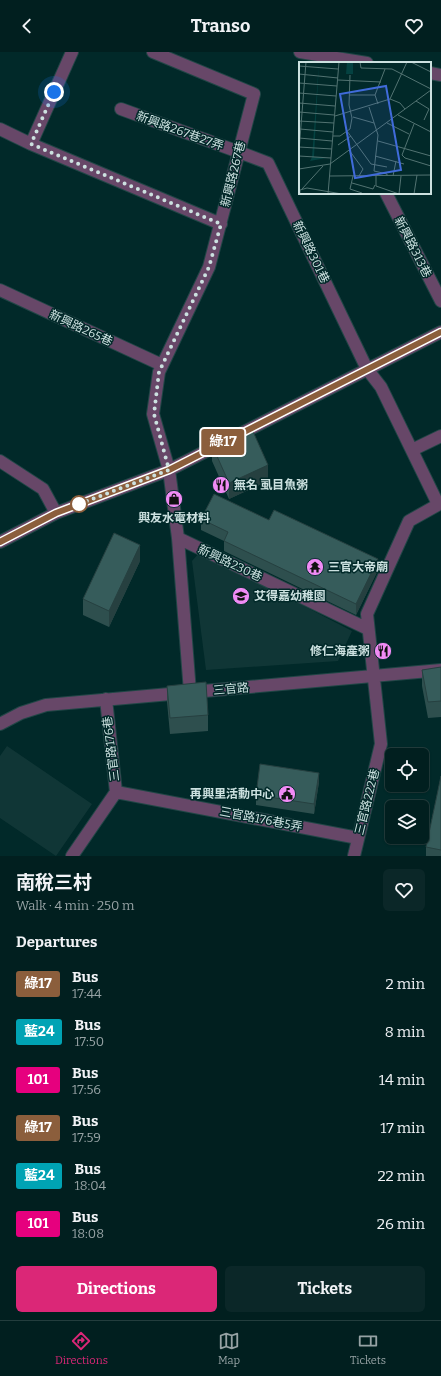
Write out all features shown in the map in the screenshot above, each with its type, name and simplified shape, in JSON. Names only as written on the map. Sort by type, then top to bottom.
[{"type":"street","points":[[31,144],[72,52]]},
{"type":"street","name":"新興路267巷","points":[[153,52],[254,94],[209,267],[159,372],[154,414],[169,470]]},
{"type":"street","points":[[300,52],[361,62]]},
{"type":"street","points":[[431,73],[441,75]]},
{"type":"street","name":"新興路267巷27弄","points":[[121,109],[239,152]]},
{"type":"street","points":[[0,129],[31,144],[221,224]]},
{"type":"street","name":"新興路301巷","points":[[239,152],[268,163],[367,369],[381,387],[439,503]]},
{"type":"street","name":"新興路313巷","points":[[387,194],[441,302]]},
{"type":"street","name":"新興路265巷","points":[[0,290],[162,365]]},
{"type":"street","points":[[0,542],[56,513],[169,470],[441,332]]},
{"type":"street","points":[[412,450],[441,436]]},
{"type":"street","points":[[0,461],[44,489],[56,513]]},
{"type":"street","name":"新興路230巷","points":[[169,470],[178,538],[190,692]]},
{"type":"street","name":"三官路222巷","points":[[354,856],[381,744],[367,614],[409,521],[439,503]]},
{"type":"street","name":"新興路230巷","points":[[178,538],[368,629]]},
{"type":"street","name":"三官路","points":[[0,724],[21,713],[46,705],[441,670]]},
{"type":"street","name":"三官路176巷","points":[[72,856],[116,792],[106,699]]},
{"type":"street","name":"三官路176巷5弄","points":[[116,792],[358,838]]},
{"type":"shaded area","name":"艾得嘉幼稚園","points":[[200,552],[352,631],[338,661],[206,670],[192,561]]},
{"type":"shaded area","points":[[7,746],[92,804],[56,856],[0,818],[0,756]]},
{"type":"building","points":[[251,427],[268,465],[229,483],[212,445]]},
{"type":"building","points":[[214,494],[269,520],[274,510],[378,559],[356,604],[224,541],[228,532],[201,519]]},
{"type":"building","points":[[114,533],[140,545],[109,611],[83,599]]},
{"type":"building","points":[[441,667],[441,701],[428,702],[422,670]]},
{"type":"building","points":[[206,682],[208,715],[170,718],[167,686]]},
{"type":"building","name":"再興里活動中心","points":[[260,764],[319,773],[314,804],[256,795]]},
{"type":"building","points":[[441,776],[441,850],[426,847],[427,844],[429,844],[429,833]]},
{"type":"bus line","name":"綠17","points":[[0,542],[56,513],[169,470],[441,332]]},
{"type":"place","name":"無名 虱目魚粥","points":[[221,485]]},
{"type":"place","name":"興友水電材料","points":[[174,499]]},
{"type":"place","name":"三官大帝廟","points":[[315,567]]},
{"type":"place","name":"艾得嘉幼稚園","points":[[241,596]]},
{"type":"place","name":"修仁海產粥","points":[[383,651]]},
{"type":"place","name":"再興里活動中心","points":[[287,794]]},
{"type":"route","points":[[54,92],[31,144],[221,224],[209,267],[159,372],[154,414],[169,470],[79,504]]}]
